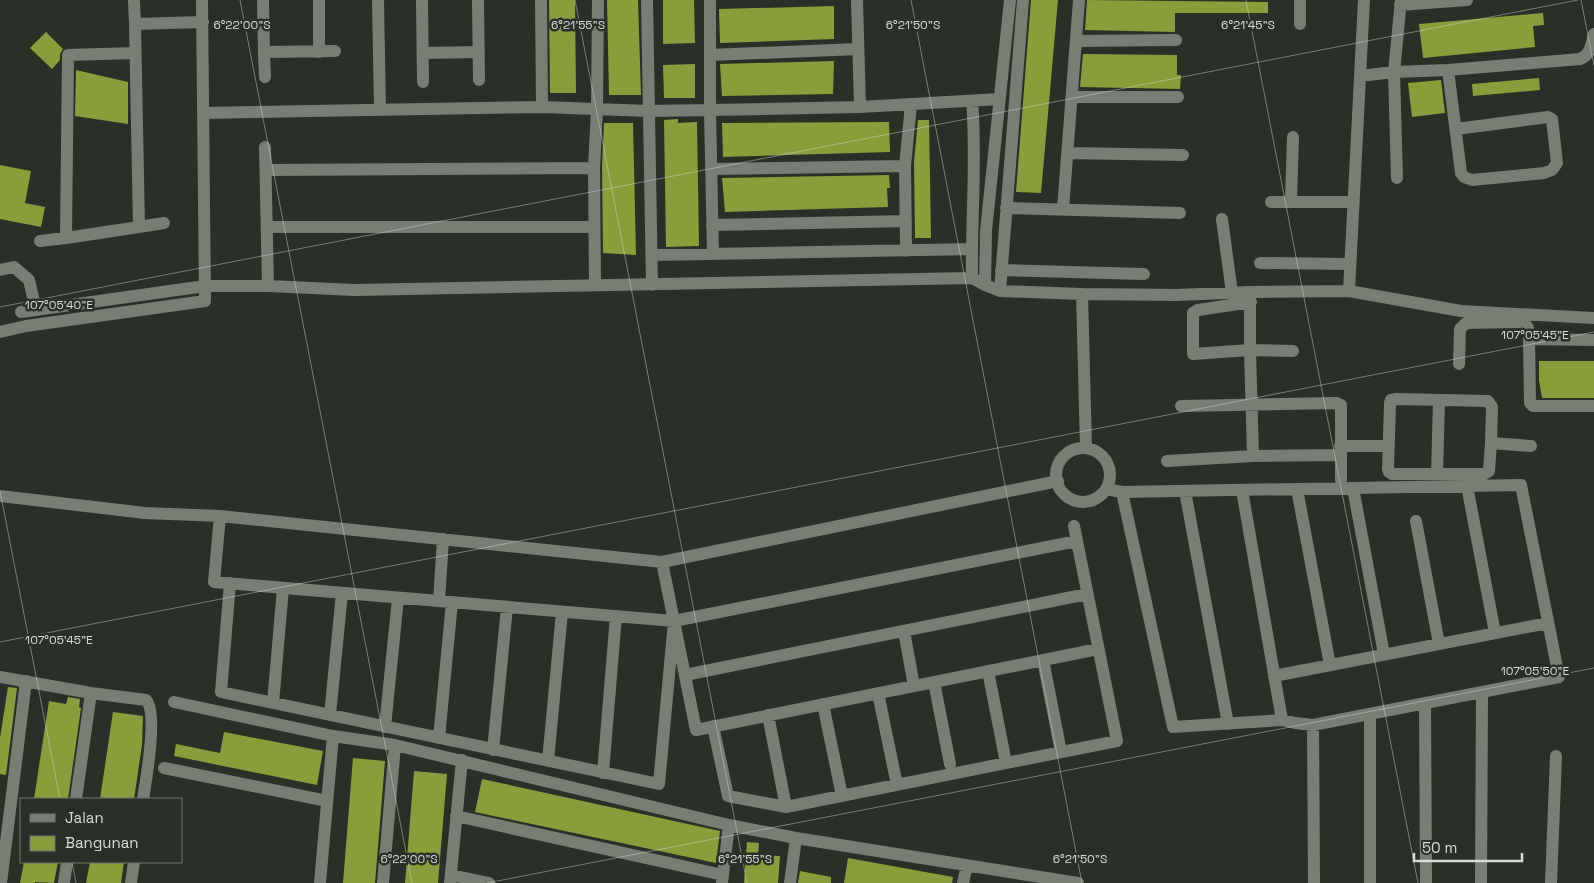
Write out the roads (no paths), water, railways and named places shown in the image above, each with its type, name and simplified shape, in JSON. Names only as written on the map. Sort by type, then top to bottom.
[{"type":"street","points":[[134,0],[139,227]]},
{"type":"street","points":[[0,332],[26,326],[205,301],[202,0]]},
{"type":"street","points":[[263,0],[265,77]]},
{"type":"street","points":[[319,0],[319,52]]},
{"type":"street","points":[[378,0],[380,110]]},
{"type":"street","points":[[422,0],[423,82]]},
{"type":"street","points":[[478,0],[479,80]]},
{"type":"street","points":[[541,0],[542,107]]},
{"type":"street","points":[[595,285],[594,168],[597,109],[598,0]]},
{"type":"street","points":[[647,0],[652,285]]},
{"type":"street","points":[[710,0],[713,254]]},
{"type":"street","points":[[857,0],[860,107]]},
{"type":"street","points":[[985,285],[986,231],[1010,0]]},
{"type":"street","points":[[1000,291],[1023,0]]},
{"type":"street","points":[[1063,209],[1079,0]]},
{"type":"street","points":[[1300,0],[1300,24]]},
{"type":"street","points":[[1349,291],[1364,0]]},
{"type":"street","points":[[1397,178],[1394,72],[1400,3],[1467,0]]},
{"type":"street","points":[[135,24],[202,22]]},
{"type":"street","points":[[1360,76],[1580,59],[1589,52],[1594,34]]},
{"type":"street","points":[[1076,41],[1176,40]]},
{"type":"street","points":[[710,56],[858,49]]},
{"type":"street","points":[[264,53],[335,51]]},
{"type":"street","points":[[422,53],[479,52]]},
{"type":"street","points":[[66,238],[68,55],[135,53]]},
{"type":"street","points":[[1448,70],[1461,173],[1468,179],[1544,173],[1552,170],[1557,163],[1552,119],[1548,117],[1456,129]]},
{"type":"street","points":[[1072,97],[1178,97]]},
{"type":"street","points":[[204,113],[542,107],[649,111],[710,110],[860,107],[1000,99]]},
{"type":"street","points":[[972,101],[974,137],[972,278]]},
{"type":"street","points":[[906,251],[905,166],[911,105]]},
{"type":"street","points":[[1291,202],[1293,137]]},
{"type":"street","points":[[265,147],[268,286]]},
{"type":"street","points":[[1068,153],[1183,155]]},
{"type":"street","points":[[711,169],[905,166]]},
{"type":"street","points":[[266,170],[594,168]]},
{"type":"street","points":[[1270,202],[1353,202]]},
{"type":"street","points":[[1006,208],[1180,213]]},
{"type":"street","points":[[1222,219],[1232,293]]},
{"type":"street","points":[[712,225],[906,221]]},
{"type":"street","points":[[40,241],[164,223]]},
{"type":"street","points":[[267,227],[594,227]]},
{"type":"street","points":[[652,255],[972,249]]},
{"type":"street","points":[[1260,263],[1350,264]]},
{"type":"street","points":[[0,270],[14,267],[30,280],[36,310]]},
{"type":"street","points":[[1001,270],[1144,274]]},
{"type":"street","points":[[22,312],[205,286],[268,286],[355,290],[972,278],[1000,291],[1177,296],[1232,293],[1250,297]]},
{"type":"street","points":[[1293,351],[1250,350],[1187,354],[1193,313],[1198,310],[1250,297],[1349,291],[1461,311],[1594,318]]},
{"type":"street","points":[[1082,294],[1086,448]]},
{"type":"street","points":[[1250,297],[1253,456]]},
{"type":"street","points":[[81,318],[89,303]]},
{"type":"street","points":[[1459,364],[1460,329],[1463,324],[1469,322],[1521,322],[1530,331],[1530,403],[1533,406],[1594,406]]},
{"type":"street","points":[[1529,339],[1594,340]]},
{"type":"street","points":[[1391,400],[1490,402],[1491,443],[1488,473],[1390,474],[1388,469],[1388,446],[1391,400]]},
{"type":"street","points":[[1437,474],[1439,401]]},
{"type":"street","points":[[1181,406],[1338,403],[1341,405],[1341,480]]},
{"type":"street","points":[[1491,443],[1532,446]]},
{"type":"street","points":[[1167,461],[1340,451],[1388,446]]},
{"type":"street","points":[[1086,448],[1093,450],[1105,459],[1110,474],[1106,489],[1095,499],[1087,501],[1079,501],[1066,495],[1058,482],[1057,474],[1061,460],[1072,450],[1086,448]]},
{"type":"street","points":[[0,496],[145,512],[220,516],[662,562],[1058,482]]},
{"type":"street","points":[[1106,489],[1122,492],[1521,485],[1559,676],[1313,725],[1295,724],[1282,720],[1173,728],[1122,492]]},
{"type":"street","points":[[1467,486],[1496,633]]},
{"type":"street","points":[[1353,488],[1384,654]]},
{"type":"street","points":[[1297,489],[1330,665]]},
{"type":"street","points":[[1242,490],[1282,720]]},
{"type":"street","points":[[1185,491],[1228,724]]},
{"type":"street","points":[[220,516],[214,582],[674,621],[1077,541]]},
{"type":"street","points":[[1416,521],[1439,644]]},
{"type":"street","points":[[713,726],[728,796],[786,807],[1117,741],[1074,526]]},
{"type":"street","points":[[439,738],[446,602],[443,539]]},
{"type":"street","points":[[662,562],[696,730],[1098,649]]},
{"type":"street","points":[[230,583],[221,692],[659,784],[674,621]]},
{"type":"street","points":[[273,703],[283,588]]},
{"type":"street","points":[[330,716],[342,593]]},
{"type":"street","points":[[685,675],[1087,594]]},
{"type":"street","points":[[385,727],[398,598]]},
{"type":"street","points":[[494,750],[507,607]]},
{"type":"street","points":[[548,761],[562,612]]},
{"type":"street","points":[[603,772],[616,616]]},
{"type":"street","points":[[1274,676],[1548,623]]},
{"type":"street","points":[[904,631],[914,686]]},
{"type":"street","points":[[1043,660],[1061,752]]},
{"type":"street","points":[[988,671],[1006,763]]},
{"type":"street","points":[[0,676],[91,693],[141,698],[149,702],[151,719],[143,798]]},
{"type":"street","points":[[1,883],[26,681]]},
{"type":"street","points":[[934,682],[950,764]]},
{"type":"street","points":[[1480,883],[1482,692]]},
{"type":"street","points":[[76,798],[91,693]]},
{"type":"street","points":[[878,693],[897,785]]},
{"type":"street","points":[[174,702],[333,736],[395,745],[729,825],[796,838],[1078,883]]},
{"type":"street","points":[[823,704],[842,796]]},
{"type":"street","points":[[1425,704],[1426,883]]},
{"type":"street","points":[[1370,714],[1370,883]]},
{"type":"street","points":[[768,715],[786,807]]},
{"type":"street","points":[[1313,725],[1314,883]]},
{"type":"street","points":[[320,883],[333,736]]},
{"type":"street","points":[[383,883],[395,745]]},
{"type":"street","points":[[1551,883],[1556,756]]},
{"type":"street","points":[[462,760],[450,879],[489,883]]},
{"type":"street","points":[[164,768],[327,801]]},
{"type":"street","points":[[456,816],[723,879],[729,825]]},
{"type":"street","points":[[790,883],[796,838]]},
{"type":"street","points":[[64,883],[67,863]]},
{"type":"street","points":[[131,883],[134,863]]},
{"type":"street","points":[[963,883],[967,865]]}]
